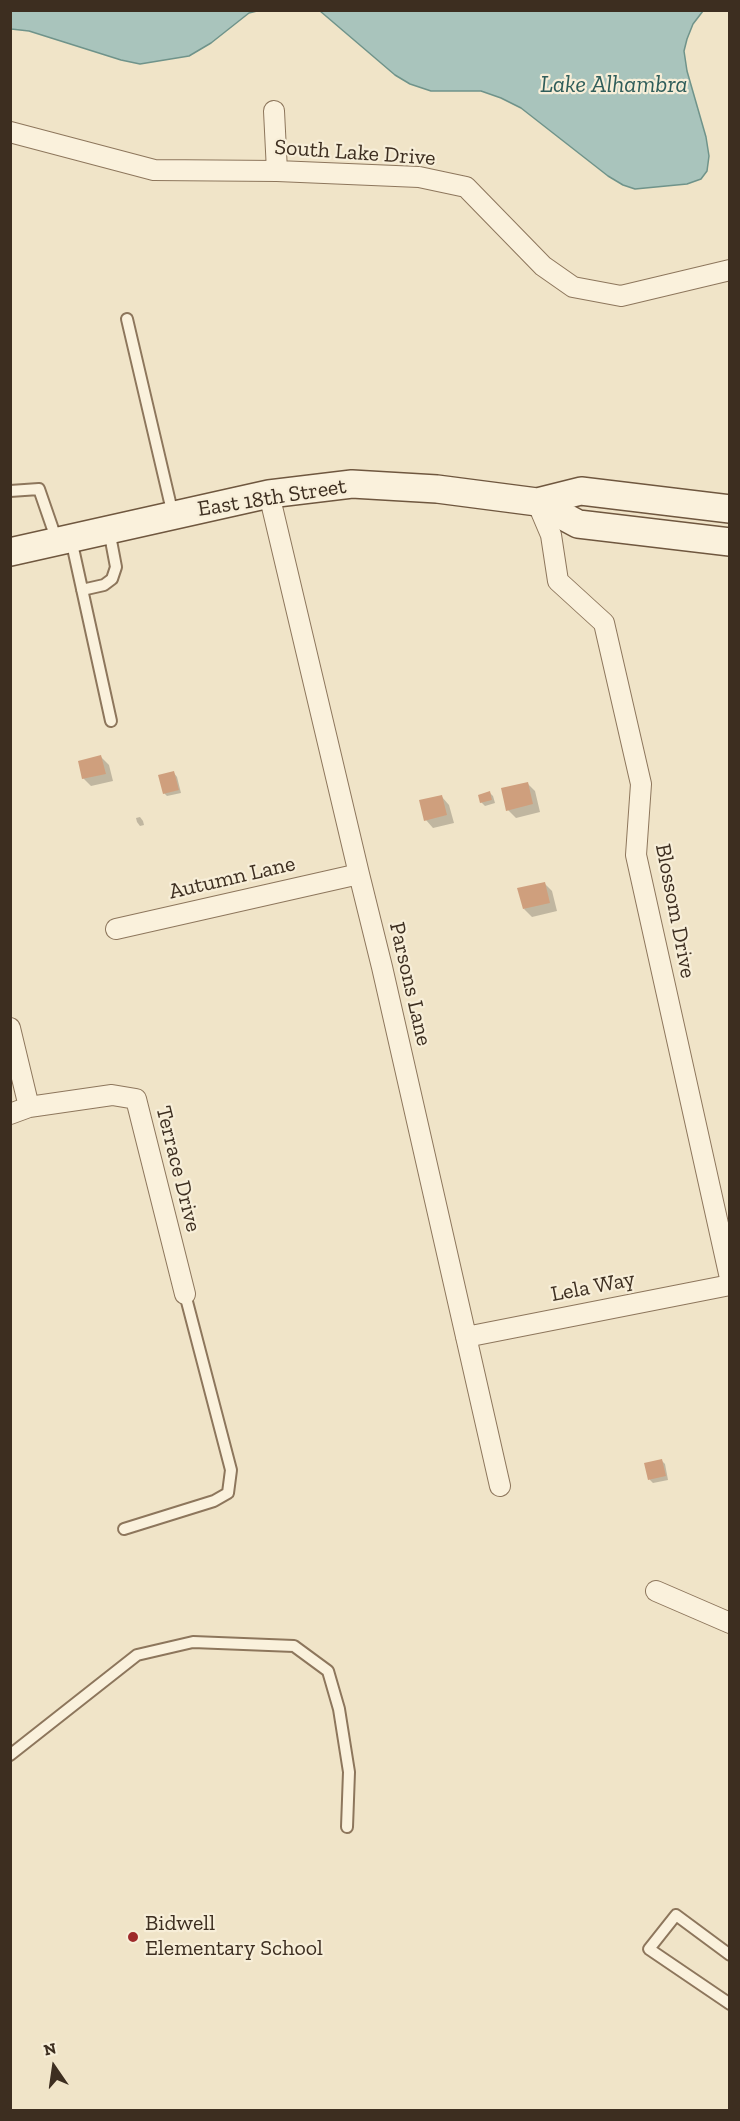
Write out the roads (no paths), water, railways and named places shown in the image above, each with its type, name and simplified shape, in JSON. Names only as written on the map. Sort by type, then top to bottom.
[{"type":"main road","name":"East 18th Street","points":[[10,552],[269,494],[352,484],[437,489],[537,502],[578,524],[729,542]]},
{"type":"main road","name":"East 18th Street","points":[[537,502],[581,491],[729,509]]},
{"type":"street","points":[[274,111],[277,171]]},
{"type":"street","name":"South Lake Drive","points":[[10,132],[154,170],[277,171],[418,177],[466,188],[543,266],[573,286],[621,296],[729,270]]},
{"type":"street","name":"Parsons Lane","points":[[269,494],[389,997],[500,1486]]},
{"type":"street","name":"Blossom Drive","points":[[537,502],[551,535],[558,581],[604,623],[641,784],[636,855],[729,1278]]},
{"type":"street","name":"Autumn Lane","points":[[116,929],[359,874]]},
{"type":"street","points":[[10,1028],[29,1107],[10,1114]]},
{"type":"street","name":"Terrace Drive","points":[[29,1107],[112,1095],[136,1099],[185,1294]]},
{"type":"street","name":"Lela Way","points":[[466,1337],[729,1285]]},
{"type":"street","points":[[656,1591],[729,1623]]},
{"type":"lane","points":[[127,319],[173,516]]},
{"type":"lane","points":[[10,491],[39,489],[64,540],[82,590],[111,721]]},
{"type":"lane","points":[[82,590],[104,585],[112,579],[116,567],[110,530]]},
{"type":"lane","points":[[123,1529],[214,1501],[228,1493],[231,1470],[185,1294]]},
{"type":"lane","points":[[10,1755],[137,1655],[193,1642],[294,1646],[328,1671],[339,1709],[349,1772],[347,1827]]},
{"type":"lane","points":[[729,1955],[676,1915],[649,1949],[729,2004]]},
{"type":"water","points":[[10,11],[257,11],[249,13],[211,43],[189,56],[140,64],[29,31],[11,29]]},
{"type":"water","name":"Lake Alhambra","points":[[320,11],[703,11],[693,24],[684,51],[687,71],[706,137],[709,156],[707,171],[701,179],[687,184],[635,189],[623,185],[608,176],[521,108],[501,98],[481,91],[431,91],[410,84],[395,75]]},
{"type":"place","name":"Bidwell Elementary School","points":[[133,1937]]}]
